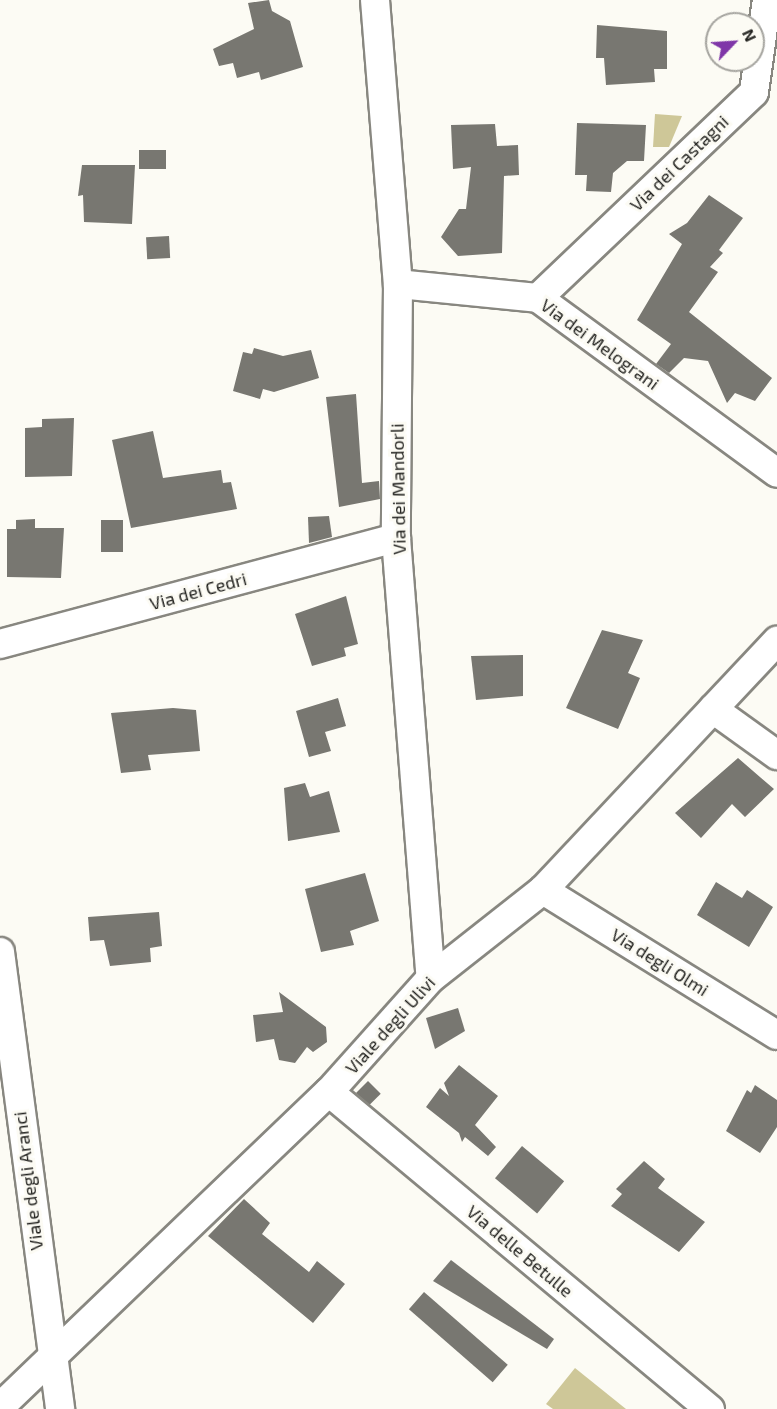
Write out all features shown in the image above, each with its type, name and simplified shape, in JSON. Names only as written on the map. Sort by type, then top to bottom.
[{"type":"street","name":"Via dei Mandorli","points":[[375,0],[398,284],[396,538],[431,978]]},
{"type":"street","name":"Via dei Castagni","points":[[538,298],[754,92],[767,0]]},
{"type":"street","name":"Via dei Melograni","points":[[398,284],[538,298],[777,473]]},
{"type":"street","name":"Via dei Cedri","points":[[0,644],[396,538]]},
{"type":"street","name":"Viale degli Ulivi","points":[[0,1407],[49,1357],[329,1092],[431,978],[543,890],[777,641]]},
{"type":"street","points":[[713,709],[777,755]]},
{"type":"street","name":"Via degli Olmi","points":[[543,890],[777,1035]]},
{"type":"street","name":"Viale degli Aranci","points":[[0,952],[49,1357],[60,1409]]},
{"type":"street","name":"Via delle Betulle","points":[[329,1092],[710,1409]]},
{"type":"shaded area","points":[[655,114],[682,116],[669,147],[653,147]]},
{"type":"shaded area","points":[[575,1368],[626,1409],[553,1409],[546,1404]]},
{"type":"building","points":[[269,0],[272,11],[290,21],[303,67],[261,80],[259,72],[237,78],[233,63],[219,66],[213,49],[254,29],[248,3]]},
{"type":"building","points":[[597,25],[667,31],[667,69],[654,69],[655,82],[606,85],[604,58],[596,58]]},
{"type":"building","points":[[577,123],[646,125],[644,161],[627,161],[613,173],[611,192],[586,191],[587,175],[575,175]]},
{"type":"building","points":[[495,124],[497,146],[518,145],[519,175],[504,176],[502,253],[458,256],[441,237],[459,209],[466,209],[471,167],[453,169],[451,125]]},
{"type":"building","points":[[139,150],[166,150],[166,169],[139,169]]},
{"type":"building","points":[[82,165],[135,165],[132,224],[84,222],[83,195],[78,196]]},
{"type":"building","points":[[709,195],[743,218],[719,250],[723,253],[710,267],[718,272],[689,312],[772,378],[755,401],[735,393],[727,403],[708,361],[684,358],[669,373],[656,364],[671,344],[637,320],[682,244],[669,234],[687,223]]},
{"type":"building","points":[[169,236],[170,258],[147,259],[146,237]]},
{"type":"building","points":[[254,348],[283,356],[311,350],[319,378],[274,392],[263,389],[260,399],[233,391],[243,352],[252,354]]},
{"type":"building","points":[[356,394],[362,483],[379,481],[380,499],[339,507],[326,397]]},
{"type":"building","points":[[74,418],[72,476],[25,477],[25,428],[42,427],[42,419]]},
{"type":"building","points":[[153,431],[163,478],[221,470],[223,483],[231,482],[237,509],[131,528],[112,440]]},
{"type":"building","points":[[329,516],[332,537],[309,543],[308,517]]},
{"type":"building","points":[[35,519],[35,528],[64,528],[61,578],[7,577],[7,529],[16,529],[16,520]]},
{"type":"building","points":[[101,520],[123,520],[123,552],[101,552]]},
{"type":"building","points":[[346,596],[358,644],[344,648],[346,656],[312,666],[295,614]]},
{"type":"building","points":[[602,630],[643,640],[628,673],[640,678],[618,729],[566,708]]},
{"type":"building","points":[[523,655],[523,696],[476,700],[471,656]]},
{"type":"building","points":[[338,698],[346,726],[325,732],[331,751],[309,757],[296,711]]},
{"type":"building","points":[[173,708],[196,710],[200,751],[148,755],[151,770],[121,773],[111,713]]},
{"type":"building","points":[[738,758],[774,789],[745,817],[732,804],[701,838],[675,813]]},
{"type":"building","points":[[305,783],[310,797],[329,791],[340,832],[288,841],[284,788]]},
{"type":"building","points":[[365,873],[379,921],[350,931],[354,945],[321,952],[305,889]]},
{"type":"building","points":[[716,882],[742,898],[747,890],[773,907],[749,947],[697,915]]},
{"type":"building","points":[[159,912],[162,946],[150,948],[151,962],[110,966],[104,940],[90,941],[88,917]]},
{"type":"building","points":[[279,992],[326,1027],[327,1042],[313,1052],[307,1047],[295,1063],[279,1060],[274,1039],[256,1042],[253,1015],[283,1012]]},
{"type":"building","points":[[458,1008],[465,1031],[435,1049],[426,1018]]},
{"type":"building","points":[[459,1065],[498,1096],[475,1125],[496,1147],[488,1156],[465,1137],[462,1142],[459,1133],[426,1107],[440,1088],[449,1096],[444,1083]]},
{"type":"building","points":[[368,1081],[381,1094],[369,1106],[356,1093]]},
{"type":"building","points":[[755,1085],[777,1100],[777,1127],[760,1153],[726,1131],[747,1090],[751,1093]]},
{"type":"building","points":[[522,1146],[564,1181],[537,1214],[495,1178]]},
{"type":"building","points":[[644,1161],[665,1179],[658,1188],[705,1222],[679,1252],[611,1206],[622,1194],[616,1189]]},
{"type":"building","points":[[244,1199],[270,1223],[262,1234],[309,1272],[317,1261],[345,1284],[313,1323],[208,1236]]},
{"type":"building","points":[[451,1260],[554,1339],[547,1349],[433,1281]]},
{"type":"building","points":[[424,1292],[508,1365],[493,1382],[409,1309]]}]
